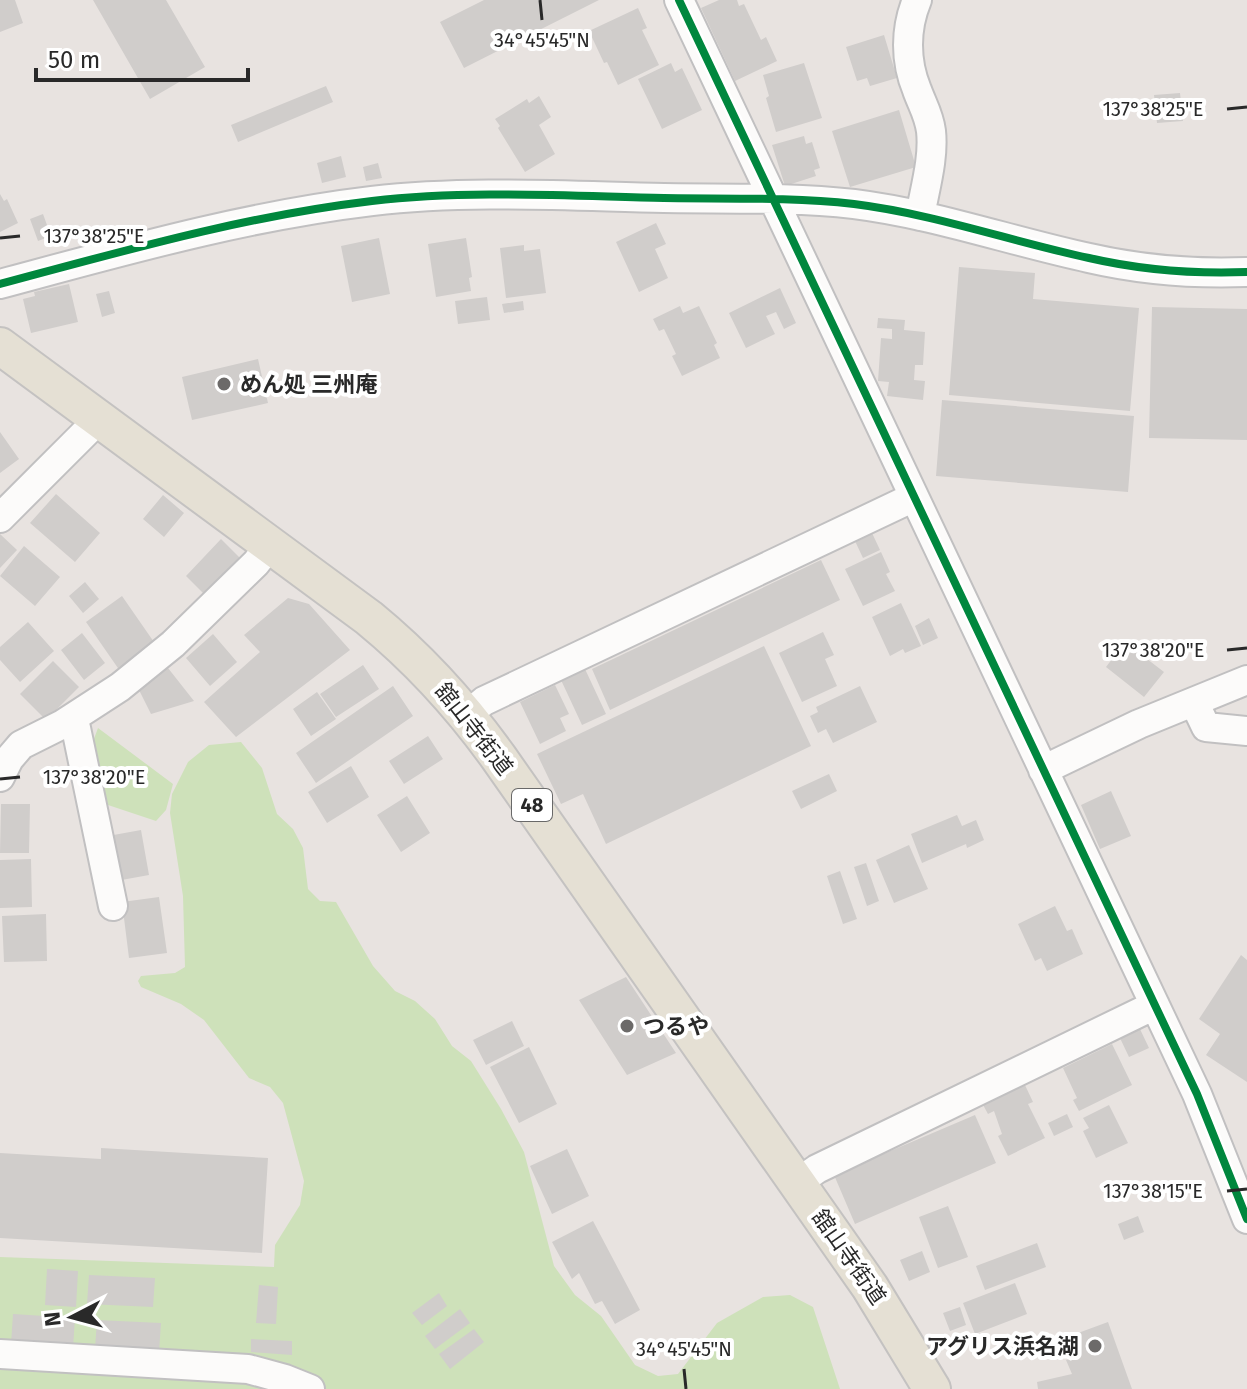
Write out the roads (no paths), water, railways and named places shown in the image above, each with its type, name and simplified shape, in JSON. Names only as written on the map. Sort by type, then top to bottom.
[{"type":"main road","name":"舘山寺街道","points":[[0,346],[399,643],[467,715],[893,1322],[932,1389]]},
{"type":"street","points":[[679,0],[1155,1005],[1238,1169],[1247,1219]]},
{"type":"street","points":[[917,0],[909,29],[908,50],[911,71],[931,128],[932,148],[920,216]]},
{"type":"street","points":[[0,284],[208,229],[291,212],[375,201],[488,194],[849,204],[920,216],[1090,259],[1134,267],[1247,272]]},
{"type":"street","points":[[0,518],[86,432],[97,417]]},
{"type":"street","points":[[467,715],[484,701],[914,497]]},
{"type":"street","points":[[0,777],[21,745],[71,719],[120,687],[173,644],[256,563],[270,545]]},
{"type":"street","points":[[1043,770],[1139,724],[1247,680]]},
{"type":"street","points":[[1194,702],[1206,727],[1247,731]]},
{"type":"street","points":[[71,719],[76,728],[113,906]]},
{"type":"street","points":[[797,1183],[817,1169],[1155,1005]]},
{"type":"street","points":[[0,1354],[248,1369],[310,1389]]},
{"type":"place","name":"めん処 三州庵","points":[[224,384]]},
{"type":"place","name":"つるや","points":[[627,1026]]},
{"type":"place","name":"アグリス浜名湖","points":[[1095,1346]]}]
